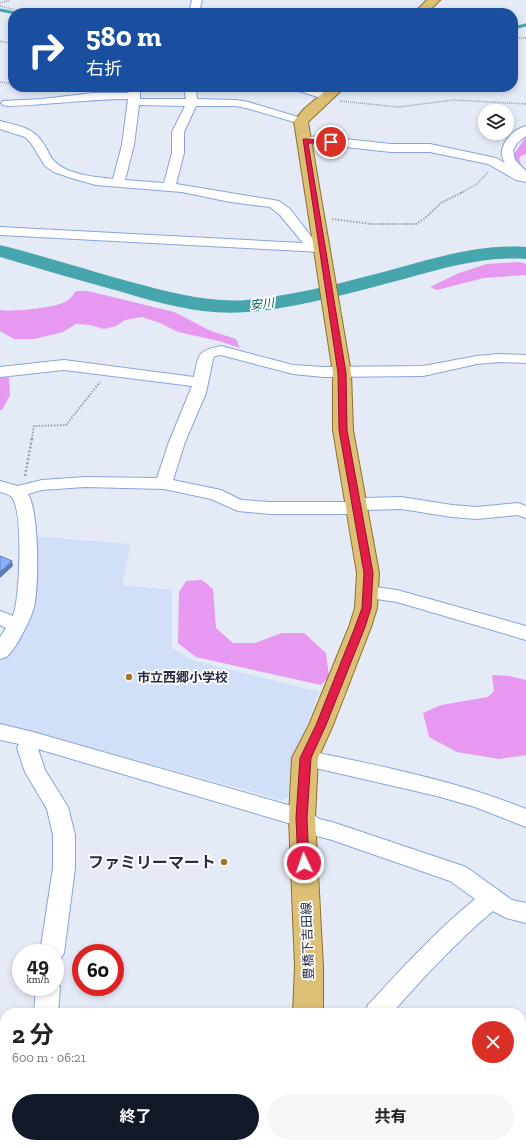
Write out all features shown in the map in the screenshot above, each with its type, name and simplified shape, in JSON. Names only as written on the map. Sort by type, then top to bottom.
[{"type":"main road","points":[[425,8],[434,0]]},
{"type":"main road","points":[[301,121],[308,112],[332,92]]},
{"type":"main road","name":"豊橋下吉田線","points":[[301,121],[318,219],[317,247],[329,292],[342,373],[343,430],[368,573],[366,608],[360,627],[321,725],[305,758],[302,818],[309,968],[308,1008]]},
{"type":"street","points":[[0,118],[11,92]]},
{"type":"street","points":[[170,187],[178,153],[178,132],[192,103],[191,92]]},
{"type":"street","points":[[7,103],[42,102],[93,96],[134,95],[192,103],[248,104],[301,121]]},
{"type":"street","points":[[118,182],[128,145],[134,95]]},
{"type":"street","points":[[0,125],[28,133],[36,140],[49,163],[55,168],[96,181],[170,187],[274,204],[285,212],[317,247]]},
{"type":"street","points":[[526,130],[514,138],[506,155],[513,167],[526,178]]},
{"type":"street","points":[[305,141],[318,140],[391,148],[430,148],[495,162],[520,177],[526,178]]},
{"type":"street","points":[[0,230],[22,233],[317,247]]},
{"type":"street","points":[[164,484],[177,442],[193,409],[206,358],[210,353],[221,350],[293,369],[342,373],[423,371],[477,360],[499,358],[526,359]]},
{"type":"street","points":[[0,372],[64,365],[200,382]]},
{"type":"street","points":[[13,489],[85,482],[164,484],[215,494],[238,505],[270,508],[350,508],[364,504],[401,503],[452,511],[477,513],[518,510],[526,512]]},
{"type":"street","points":[[0,652],[18,625],[25,607],[28,589],[25,504],[13,489]]},
{"type":"street","points":[[368,592],[397,596],[526,633]]},
{"type":"street","points":[[0,618],[18,625]]},
{"type":"street","points":[[0,732],[33,740],[302,818],[313,827],[346,835],[458,874],[506,908],[526,913]]},
{"type":"street","points":[[33,740],[27,748],[35,772],[57,807],[64,835],[64,868],[53,944]]},
{"type":"street","points":[[305,758],[447,790],[526,818]]},
{"type":"street","points":[[381,1008],[414,970],[466,920],[492,898]]},
{"type":"street","points":[[46,1008],[47,996]]},
{"type":"path","points":[[0,2],[10,0]]},
{"type":"path","points":[[332,92],[332,100],[348,103],[398,107],[454,100],[526,104]]},
{"type":"path","points":[[318,219],[372,224],[416,224],[423,222],[435,207],[472,188],[484,178],[495,162]]},
{"type":"path","points":[[13,489],[34,426],[66,425],[98,386],[107,371]]},
{"type":"shaded area","points":[[526,137],[526,154],[521,156],[519,159],[521,164],[519,166],[512,157]]},
{"type":"shaded area","points":[[520,262],[526,264],[526,275],[484,278],[437,290],[430,287],[459,273],[487,264]]},
{"type":"shaded area","points":[[76,291],[88,291],[174,312],[211,331],[236,339],[240,348],[219,341],[178,332],[160,323],[142,317],[125,320],[116,326],[104,329],[90,325],[76,324],[63,332],[34,339],[14,339],[0,331],[0,310],[43,308],[60,304],[71,297]]},
{"type":"shaded area","points":[[0,375],[9,378],[10,395],[2,410],[0,410]]},
{"type":"shaded area","name":"市立西郷小学校","points":[[31,536],[131,544],[122,585],[172,590],[172,648],[192,660],[319,692],[297,751],[288,798],[281,800],[104,751],[0,725],[0,661],[24,624]]},
{"type":"shaded area","points":[[202,580],[213,589],[216,628],[233,643],[255,643],[282,633],[304,633],[326,653],[329,677],[321,685],[196,657],[178,643],[179,592],[186,581]]},
{"type":"shaded area","points":[[492,675],[509,676],[526,680],[526,755],[499,759],[457,752],[429,737],[423,713],[441,705],[488,697],[494,691]]},
{"type":"building","points":[[0,556],[12,561],[0,572]]},
{"type":"waterway","points":[[0,10],[8,12]]},
{"type":"waterway","points":[[518,27],[526,25]]},
{"type":"waterway","name":"安川","points":[[0,251],[159,296],[212,306],[230,307],[247,306],[305,297],[361,284],[446,261],[478,255],[510,252],[526,253]]},
{"type":"place","name":"市立西郷小学校","points":[[129,677]]},
{"type":"place","name":"ファミリーマート","points":[[224,862]]},
{"type":"route","points":[[304,863],[302,818],[305,758],[321,725],[360,627],[366,608],[368,592],[368,573],[343,430],[342,373],[305,141],[318,140],[331,142]]}]
